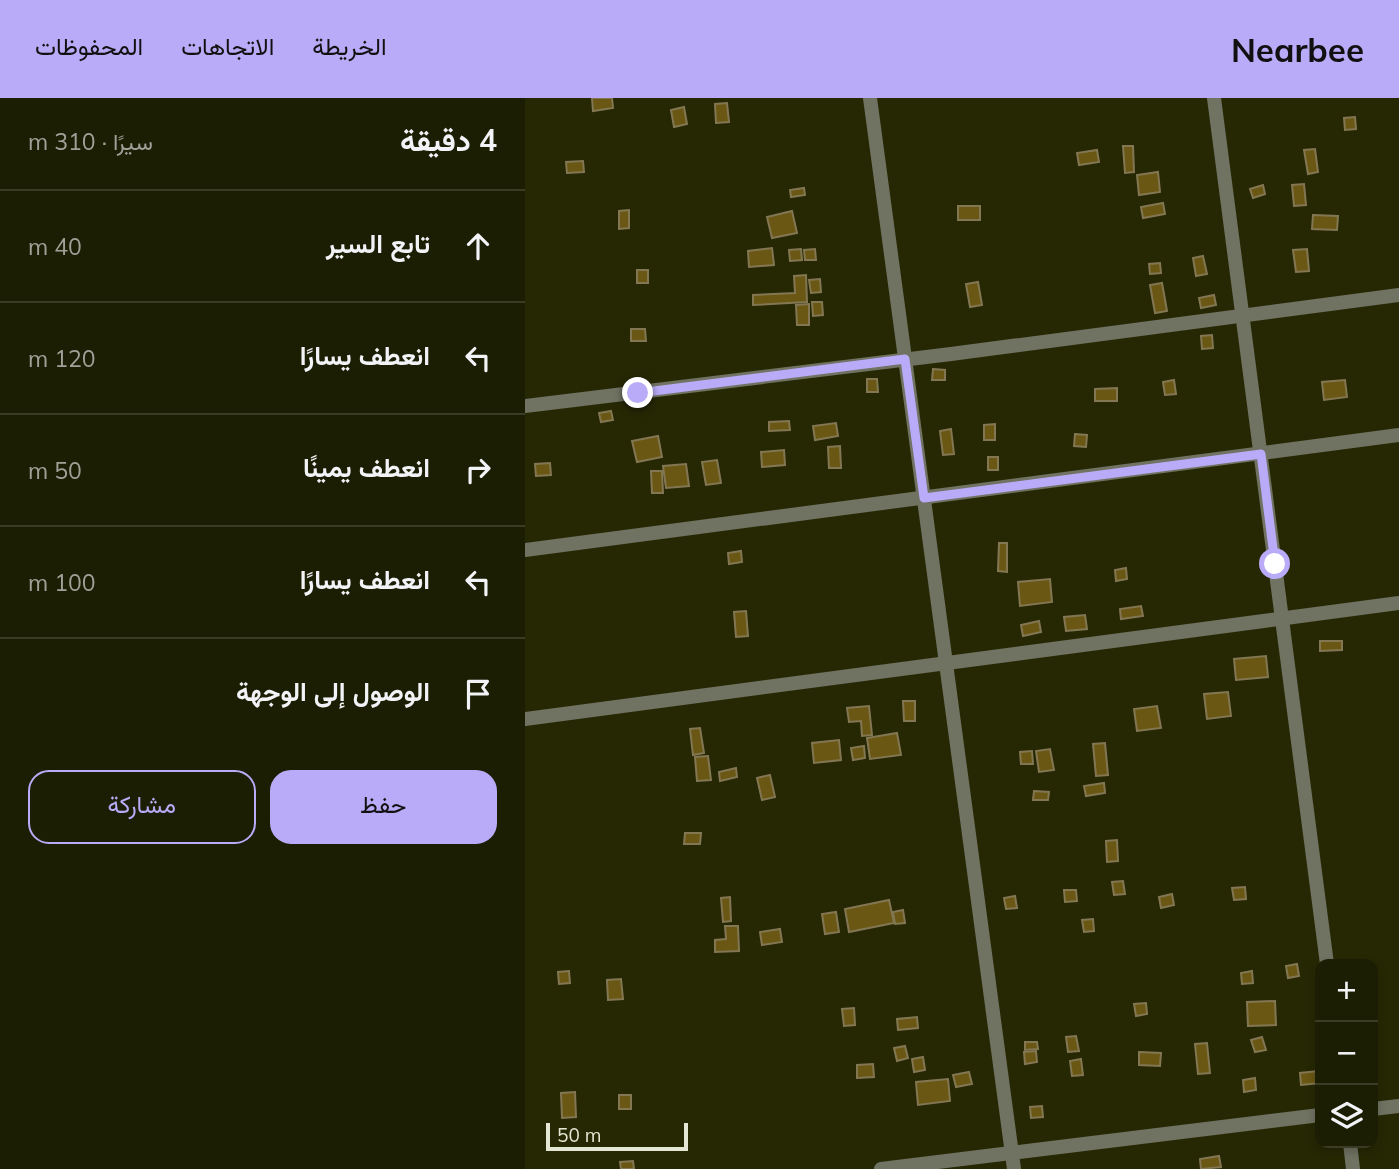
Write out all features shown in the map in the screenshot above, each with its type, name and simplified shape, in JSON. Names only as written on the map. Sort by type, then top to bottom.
[{"type":"street","points":[[870,98],[1014,1169]]},
{"type":"street","points":[[1215,98],[1326,959]]},
{"type":"street","points":[[525,406],[1399,295]]},
{"type":"street","points":[[525,550],[1399,435]]},
{"type":"street","points":[[525,719],[1399,603]]},
{"type":"street","points":[[1378,1108],[1399,1106]]},
{"type":"street","points":[[881,1169],[1315,1116]]},
{"type":"street","points":[[1351,1148],[1353,1169]]},
{"type":"building","points":[[592,98],[612,98],[613,108],[593,111]]},
{"type":"building","points":[[727,103],[729,122],[716,123],[715,104]]},
{"type":"building","points":[[684,107],[687,124],[674,127],[671,110]]},
{"type":"building","points":[[1355,117],[1356,129],[1345,130],[1344,118]]},
{"type":"building","points":[[1123,146],[1133,146],[1134,172],[1125,173]]},
{"type":"building","points":[[1315,149],[1318,172],[1308,174],[1304,150]]},
{"type":"building","points":[[1097,150],[1099,162],[1079,165],[1077,153]]},
{"type":"building","points":[[583,161],[584,172],[567,173],[566,162]]},
{"type":"building","points":[[1158,172],[1160,192],[1139,195],[1137,175]]},
{"type":"building","points":[[1304,184],[1306,205],[1294,206],[1292,185]]},
{"type":"building","points":[[1263,185],[1265,194],[1253,198],[1250,189]]},
{"type":"building","points":[[804,188],[805,195],[791,197],[790,190]]},
{"type":"building","points":[[1163,203],[1165,214],[1143,218],[1141,207]]},
{"type":"building","points":[[958,206],[980,206],[980,220],[958,220]]},
{"type":"building","points":[[629,210],[629,228],[619,229],[619,211]]},
{"type":"building","points":[[792,211],[797,233],[772,238],[767,217]]},
{"type":"building","points":[[1313,215],[1338,216],[1337,230],[1312,229]]},
{"type":"building","points":[[772,248],[774,265],[749,267],[748,251]]},
{"type":"building","points":[[801,249],[802,260],[790,261],[789,250]]},
{"type":"building","points":[[815,249],[816,260],[805,260],[804,250]]},
{"type":"building","points":[[1307,249],[1309,271],[1296,272],[1293,250]]},
{"type":"building","points":[[1203,256],[1207,274],[1196,276],[1193,258]]},
{"type":"building","points":[[1160,263],[1161,273],[1150,274],[1149,264]]},
{"type":"building","points":[[637,270],[648,270],[648,283],[637,283]]},
{"type":"building","points":[[806,275],[807,302],[753,305],[753,295],[795,293],[794,276]]},
{"type":"building","points":[[820,279],[821,292],[811,293],[809,280]]},
{"type":"building","points":[[978,282],[982,305],[970,307],[966,284]]},
{"type":"building","points":[[1162,283],[1167,311],[1155,313],[1150,285]]},
{"type":"building","points":[[1214,295],[1216,305],[1201,308],[1199,298]]},
{"type":"building","points":[[812,302],[822,302],[823,315],[813,316]]},
{"type":"building","points":[[809,304],[809,325],[797,325],[796,305]]},
{"type":"building","points":[[631,329],[645,329],[646,341],[631,341]]},
{"type":"building","points":[[1212,335],[1213,348],[1202,349],[1201,336]]},
{"type":"building","points":[[933,369],[945,370],[945,380],[932,380]]},
{"type":"building","points":[[867,379],[877,379],[878,392],[867,392]]},
{"type":"building","points":[[1174,380],[1176,394],[1165,395],[1163,382]]},
{"type":"building","points":[[1345,380],[1347,397],[1324,400],[1322,382]]},
{"type":"building","points":[[1117,388],[1117,401],[1095,401],[1095,389]]},
{"type":"building","points":[[611,411],[613,420],[601,422],[599,413]]},
{"type":"building","points":[[789,421],[790,430],[769,431],[769,422]]},
{"type":"building","points":[[836,423],[838,436],[815,440],[813,426]]},
{"type":"building","points":[[995,424],[995,440],[984,440],[984,425]]},
{"type":"building","points":[[951,429],[954,454],[943,455],[940,431]]},
{"type":"building","points":[[1075,434],[1087,435],[1086,447],[1074,446]]},
{"type":"building","points":[[658,436],[662,457],[637,462],[632,441]]},
{"type":"building","points":[[840,446],[841,468],[829,468],[828,447]]},
{"type":"building","points":[[784,450],[785,465],[762,467],[761,452]]},
{"type":"building","points":[[988,457],[998,457],[998,470],[988,470]]},
{"type":"building","points":[[717,460],[721,483],[706,485],[702,462]]},
{"type":"building","points":[[550,463],[551,475],[536,476],[535,464]]},
{"type":"building","points":[[686,464],[689,486],[666,488],[663,466]]},
{"type":"building","points":[[651,471],[662,471],[663,493],[652,493]]},
{"type":"building","points":[[999,543],[1007,543],[1007,572],[998,571]]},
{"type":"building","points":[[741,551],[742,562],[729,564],[728,553]]},
{"type":"building","points":[[1126,568],[1127,579],[1116,581],[1115,570]]},
{"type":"building","points":[[1050,579],[1052,602],[1020,606],[1018,582]]},
{"type":"building","points":[[1141,606],[1143,616],[1121,619],[1120,609]]},
{"type":"building","points":[[746,611],[748,636],[736,637],[734,612]]},
{"type":"building","points":[[1085,615],[1087,629],[1066,631],[1064,617]]},
{"type":"building","points":[[1039,621],[1041,632],[1023,636],[1021,625]]},
{"type":"building","points":[[1320,641],[1342,641],[1342,650],[1320,651]]},
{"type":"building","points":[[1266,656],[1268,677],[1236,680],[1234,659]]},
{"type":"building","points":[[1228,692],[1231,716],[1207,719],[1204,694]]},
{"type":"building","points":[[903,701],[915,701],[915,721],[904,721]]},
{"type":"building","points":[[869,706],[872,735],[862,736],[861,721],[849,722],[847,708]]},
{"type":"building","points":[[1157,706],[1161,728],[1137,731],[1134,709]]},
{"type":"building","points":[[700,728],[704,753],[693,755],[690,729]]},
{"type":"building","points":[[897,733],[901,755],[870,759],[867,738]]},
{"type":"building","points":[[839,740],[841,760],[814,763],[812,743]]},
{"type":"building","points":[[1105,743],[1108,775],[1096,776],[1093,744]]},
{"type":"building","points":[[864,746],[865,758],[853,760],[851,748]]},
{"type":"building","points":[[1050,749],[1054,770],[1039,772],[1036,751]]},
{"type":"building","points":[[1032,751],[1033,764],[1021,764],[1020,752]]},
{"type":"building","points":[[708,756],[711,780],[697,781],[695,757]]},
{"type":"building","points":[[736,768],[737,777],[720,781],[719,772]]},
{"type":"building","points":[[770,775],[775,797],[762,800],[757,778]]},
{"type":"building","points":[[1104,783],[1105,793],[1086,796],[1084,786]]},
{"type":"building","points":[[1034,791],[1049,792],[1048,800],[1033,800]]},
{"type":"building","points":[[685,833],[701,833],[700,844],[684,844]]},
{"type":"building","points":[[1117,840],[1118,861],[1107,862],[1106,841]]},
{"type":"building","points":[[1123,881],[1125,894],[1114,895],[1112,882]]},
{"type":"building","points":[[1245,887],[1246,899],[1234,900],[1232,888]]},
{"type":"building","points":[[1064,890],[1076,890],[1077,901],[1065,902]]},
{"type":"building","points":[[1172,894],[1174,905],[1161,908],[1159,897]]},
{"type":"building","points":[[1015,896],[1017,908],[1006,909],[1004,898]]},
{"type":"building","points":[[730,897],[731,921],[723,922],[721,898]]},
{"type":"building","points":[[889,900],[894,923],[849,932],[845,909]]},
{"type":"building","points":[[903,910],[905,923],[895,924],[893,912]]},
{"type":"building","points":[[836,912],[839,932],[825,934],[822,914]]},
{"type":"building","points":[[1093,919],[1094,931],[1084,932],[1082,920]]},
{"type":"building","points":[[725,926],[738,926],[739,951],[715,952],[715,940],[726,939]]},
{"type":"building","points":[[780,929],[782,942],[762,945],[760,932]]},
{"type":"building","points":[[1297,964],[1299,976],[1288,978],[1286,966]]},
{"type":"building","points":[[569,971],[570,983],[559,984],[558,972]]},
{"type":"building","points":[[1252,971],[1253,983],[1242,984],[1241,973]]},
{"type":"building","points":[[621,979],[623,999],[608,1000],[607,980]]},
{"type":"building","points":[[1275,1001],[1276,1025],[1248,1026],[1247,1002]]},
{"type":"building","points":[[1146,1003],[1147,1014],[1136,1016],[1134,1004]]},
{"type":"building","points":[[854,1008],[855,1025],[844,1026],[842,1009]]},
{"type":"building","points":[[917,1017],[918,1028],[898,1030],[897,1019]]},
{"type":"building","points":[[1076,1036],[1079,1051],[1068,1052],[1066,1037]]},
{"type":"building","points":[[1262,1037],[1266,1050],[1255,1052],[1251,1040]]},
{"type":"building","points":[[1025,1042],[1037,1042],[1038,1049],[1025,1050]]},
{"type":"building","points":[[1207,1043],[1210,1073],[1198,1074],[1195,1044]]},
{"type":"building","points":[[905,1046],[908,1058],[897,1061],[894,1048]]},
{"type":"building","points":[[1036,1051],[1037,1062],[1025,1064],[1024,1052]]},
{"type":"building","points":[[1139,1052],[1161,1053],[1160,1066],[1139,1065]]},
{"type":"building","points":[[923,1057],[925,1070],[914,1072],[912,1059]]},
{"type":"building","points":[[1081,1059],[1083,1075],[1072,1076],[1070,1061]]},
{"type":"building","points":[[873,1064],[874,1077],[857,1078],[857,1065]]},
{"type":"building","points":[[1315,1071],[1315,1084],[1301,1085],[1300,1073]]},
{"type":"building","points":[[969,1072],[972,1084],[956,1087],[953,1075]]},
{"type":"building","points":[[1255,1078],[1256,1090],[1244,1092],[1243,1080]]},
{"type":"building","points":[[948,1079],[950,1101],[918,1105],[916,1082]]},
{"type":"building","points":[[575,1092],[576,1117],[562,1118],[561,1093]]},
{"type":"building","points":[[619,1095],[631,1095],[631,1109],[619,1109]]},
{"type":"building","points":[[1042,1106],[1043,1117],[1031,1118],[1030,1107]]},
{"type":"building","points":[[1219,1156],[1221,1167],[1201,1169],[1200,1159]]},
{"type":"building","points":[[633,1161],[634,1169],[621,1169],[620,1162]]},
{"type":"route","points":[[638,393],[905,359],[924,498],[1261,454],[1275,564]]}]
